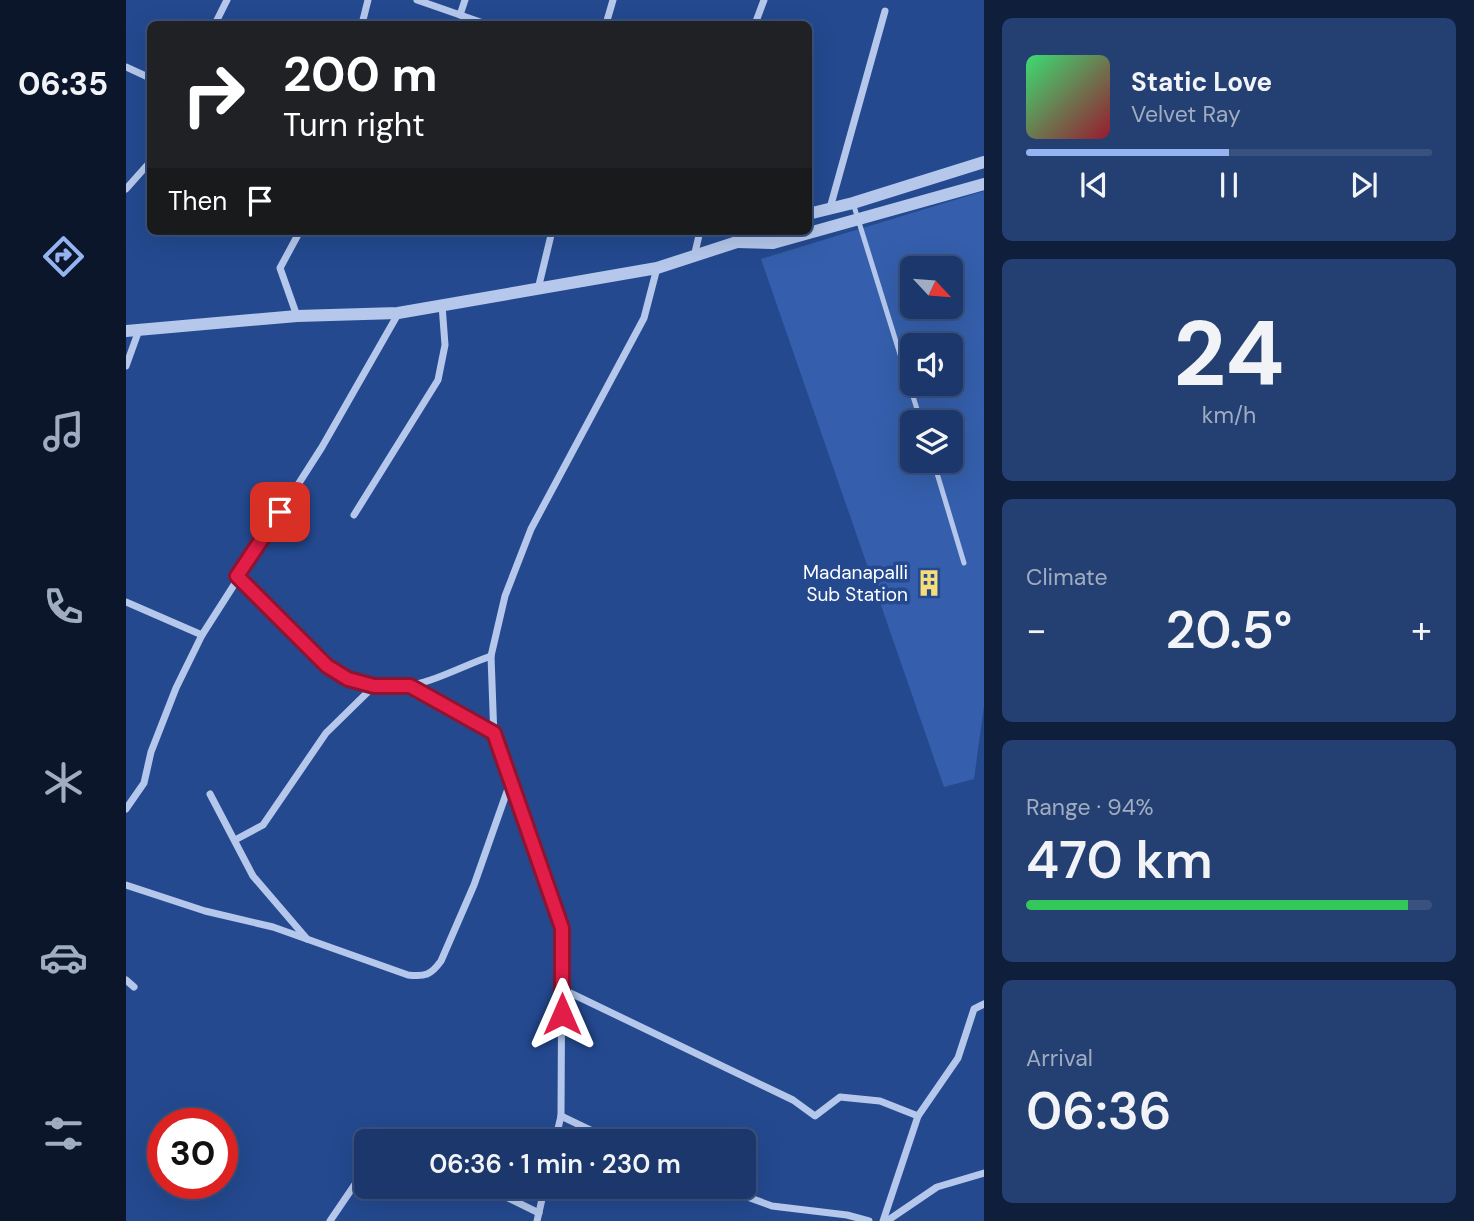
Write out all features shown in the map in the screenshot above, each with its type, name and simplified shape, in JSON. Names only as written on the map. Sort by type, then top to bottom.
[{"type":"street","points":[[216,21],[227,0]]},
{"type":"street","points":[[363,21],[368,0]]},
{"type":"street","points":[[417,0],[477,21]]},
{"type":"street","points":[[460,15],[465,0]]},
{"type":"street","points":[[607,21],[613,0]]},
{"type":"street","points":[[756,21],[764,0]]},
{"type":"street","points":[[830,208],[885,11]]},
{"type":"street","points":[[126,67],[147,77]]},
{"type":"street","points":[[812,213],[853,203],[984,162]]},
{"type":"street","points":[[126,189],[147,165]]},
{"type":"street","points":[[812,232],[984,184]]},
{"type":"street","points":[[297,316],[280,268],[298,235]]},
{"type":"street","points":[[538,289],[551,235]]},
{"type":"street","points":[[694,257],[699,235]]},
{"type":"street","points":[[126,366],[132,330],[297,316],[398,313],[657,268],[737,242],[750,235]]},
{"type":"street","points":[[737,242],[773,243],[802,235]]},
{"type":"street","points":[[558,1129],[561,1116],[562,928],[494,733],[491,656],[505,596],[531,529],[644,318],[657,268]]},
{"type":"street","points":[[354,515],[438,380],[445,345],[442,305]]},
{"type":"street","points":[[127,807],[144,783],[171,700],[202,635],[237,576],[322,447],[398,313]]},
{"type":"street","points":[[237,576],[327,666],[348,679],[374,686],[410,686],[491,656]]},
{"type":"street","points":[[126,602],[202,635]]},
{"type":"street","points":[[235,840],[263,825],[326,733],[374,686]]},
{"type":"street","points":[[410,686],[494,733]]},
{"type":"street","points":[[126,885],[205,911],[272,927],[408,975],[424,977],[434,971],[474,885],[510,783]]},
{"type":"street","points":[[210,794],[253,876],[309,942]]},
{"type":"street","points":[[126,981],[134,987]]},
{"type":"street","points":[[562,989],[793,1100],[815,1116],[841,1097],[880,1101],[918,1116]]},
{"type":"street","points":[[885,1221],[918,1116],[958,1058],[974,1009],[984,1004]]},
{"type":"street","points":[[561,1116],[588,1129]]},
{"type":"street","points":[[885,1221],[937,1187],[984,1173]]},
{"type":"street","points":[[330,1221],[354,1186]]},
{"type":"street","points":[[509,1199],[538,1217],[542,1199]]},
{"type":"street","points":[[753,1199],[772,1206],[847,1215],[869,1221]]},
{"type":"lane","points":[[853,203],[917,410]]},
{"type":"lane","points":[[937,473],[964,563]]},
{"type":"building","name":"Madanapalli Sub Station","points":[[984,191],[984,706],[974,779],[944,787],[761,259]]},
{"type":"place","name":"Madanapalli Sub Station","points":[[929,583]]},
{"type":"route","points":[[280,512],[237,576],[287,629],[327,666],[348,679],[374,686],[410,686],[494,733],[562,928],[562,1014]]}]
